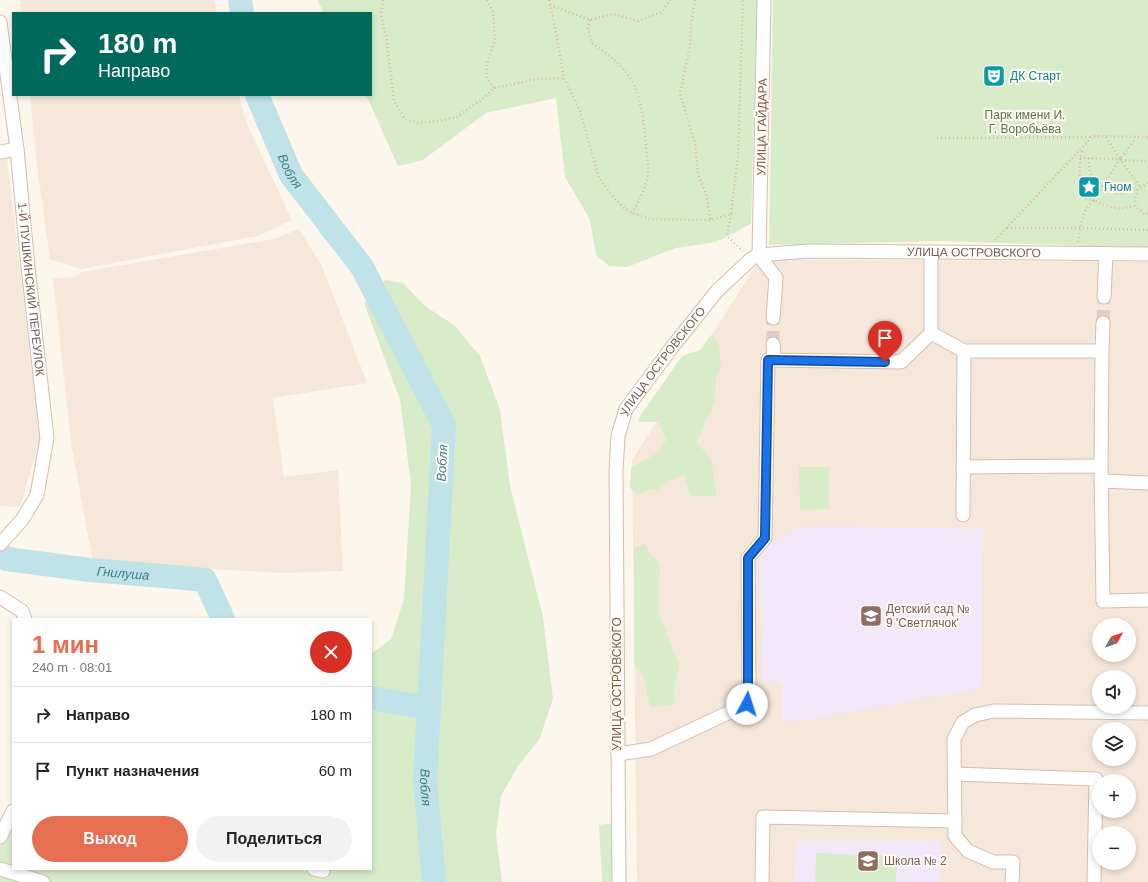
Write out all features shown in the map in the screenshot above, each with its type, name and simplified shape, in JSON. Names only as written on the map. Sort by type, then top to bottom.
[{"type":"street","name":"УЛИЦА ГАЙДАРА","points":[[755,257],[764,0]]},
{"type":"street","name":"1-Й ПУШКИНСКИЙ ПЕРЕУЛОК","points":[[0,22],[17,149],[28,267],[47,438],[37,495],[22,520],[0,544]]},
{"type":"street","points":[[0,152],[17,149]]},
{"type":"street","name":"УЛИЦА ОСТРОВСКОГО","points":[[619,882],[616,471],[618,436],[626,409],[673,346],[717,291],[755,257],[808,251],[1148,254]]},
{"type":"street","points":[[618,754],[651,750],[747,704],[748,558],[765,538],[768,360],[901,362],[931,333],[931,252]]},
{"type":"street","points":[[1104,297],[1106,254]]},
{"type":"street","points":[[755,257],[776,278],[773,318]]},
{"type":"street","points":[[1103,323],[1101,466],[1103,601],[1148,600]]},
{"type":"street","points":[[931,333],[964,350],[1102,351]]},
{"type":"street","points":[[773,344],[774,360]]},
{"type":"street","points":[[963,515],[964,350]]},
{"type":"street","points":[[963,466],[1101,466]]},
{"type":"street","points":[[1101,481],[1148,483]]},
{"type":"street","points":[[0,597],[22,611],[25,618]]},
{"type":"street","points":[[1012,882],[1013,862],[993,862],[968,850],[955,836],[954,739],[963,722],[975,715],[994,711],[1148,713]]},
{"type":"street","points":[[954,774],[1096,780],[1094,882]]},
{"type":"street","points":[[0,837],[12,813]]},
{"type":"street","points":[[762,882],[763,817],[955,821]]},
{"type":"street","points":[[0,869],[43,882]]},
{"type":"path","points":[[383,0],[381,14],[387,42],[394,101],[405,119],[418,123],[444,120],[457,116],[484,98],[494,88],[537,79],[564,78]]},
{"type":"path","points":[[487,0],[493,12],[495,40],[487,64],[486,76],[494,88]]},
{"type":"path","points":[[549,0],[564,78],[580,111],[600,178],[610,193],[623,207],[632,213],[650,219],[711,220],[731,214]]},
{"type":"path","points":[[550,5],[590,20],[613,14],[638,21],[662,12],[670,0]]},
{"type":"path","points":[[695,0],[691,24],[690,46],[680,94],[695,143],[698,174],[706,194],[711,220]]},
{"type":"path","points":[[743,0],[738,156],[727,236],[755,257]]},
{"type":"path","points":[[590,20],[588,28],[592,43],[621,66],[634,84],[640,105],[645,132],[648,172],[643,192],[632,213]]},
{"type":"path","points":[[992,243],[1093,136]]},
{"type":"path","points":[[937,138],[1093,136],[1148,138]]},
{"type":"path","points":[[1106,137],[1139,188]]},
{"type":"path","points":[[1077,246],[1082,218],[1088,206],[1094,200],[1136,137]]},
{"type":"path","points":[[1083,148],[1078,166],[1079,181],[1086,198],[1114,208],[1135,206]]},
{"type":"path","points":[[1080,158],[1148,161]]},
{"type":"path","points":[[1089,158],[1090,171],[1096,180],[1112,192],[1126,192],[1139,188],[1148,182]]},
{"type":"path","points":[[1139,188],[1134,198],[1135,206],[1144,214],[1148,213]]},
{"type":"path","points":[[1006,228],[1148,230]]},
{"type":"shaded area","points":[[20,0],[214,0],[217,12],[21,12]]},
{"type":"shaded area","points":[[30,96],[239,96],[247,124],[292,220],[258,236],[81,269],[50,259],[36,158]]},
{"type":"shaded area","points":[[7,159],[40,439],[20,507],[0,506],[0,160]]},
{"type":"shaded area","points":[[299,229],[322,266],[367,383],[273,398],[284,477],[338,470],[343,571],[284,573],[93,563],[72,449],[53,279],[75,277],[82,272],[274,239]]},
{"type":"shaded area","points":[[760,259],[1148,262],[1148,882],[637,882],[632,460]]},
{"type":"shaded area","name":"Детский сад № 9 'Светлячок'","points":[[801,526],[983,529],[981,689],[783,724],[782,683],[763,683],[759,549]]},
{"type":"shaded area","name":"Школа № 2","points":[[796,840],[941,841],[940,882],[794,882]]},
{"type":"green space","points":[[317,0],[757,0],[751,224],[716,242],[676,248],[627,267],[609,266],[596,255],[590,220],[565,177],[556,98],[486,113],[423,160],[398,166],[366,96],[372,96],[372,12],[323,12]]},
{"type":"green space","name":"Парк имени И. Г. Воробьёва","points":[[773,0],[1148,0],[1148,248],[943,241],[769,245]]},
{"type":"green space","points":[[385,280],[403,283],[425,306],[454,325],[480,356],[500,410],[510,486],[543,617],[553,699],[539,740],[518,766],[501,796],[496,834],[502,882],[0,882],[0,841],[12,820],[12,870],[372,870],[372,653],[391,639],[404,599],[411,484],[400,400],[364,303]]},
{"type":"green space","points":[[711,335],[715,338],[719,345],[721,363],[716,377],[715,400],[697,442],[711,460],[717,496],[690,496],[684,475],[667,481],[657,490],[648,490],[638,495],[630,488],[631,467],[658,453],[666,440],[658,422],[638,422],[640,416],[682,356],[700,350]]},
{"type":"green space","points":[[799,467],[829,467],[829,509],[800,510]]},
{"type":"green space","points":[[645,544],[652,557],[657,559],[660,566],[658,612],[679,664],[674,691],[675,703],[669,706],[650,707],[644,677],[634,664],[634,548]]},
{"type":"green space","points":[[614,823],[614,882],[602,882],[599,825]]},
{"type":"green space","points":[[816,853],[897,856],[896,882],[815,882]]},
{"type":"waterway","name":"Вобля","points":[[240,0],[242,12]]},
{"type":"waterway","name":"Вобля","points":[[257,96],[291,175],[362,267],[444,425],[425,781],[434,882]]},
{"type":"waterway","name":"Гнилуша","points":[[0,555],[7,559],[90,570],[205,580],[223,618]]},
{"type":"waterway","name":"Гнилуша","points":[[372,698],[429,708]]},
{"type":"tunnel","points":[[1103,323],[1104,297]]},
{"type":"tunnel","points":[[773,318],[773,344]]},
{"type":"place","name":"ДК Старт","points":[[994,76]]},
{"type":"place","name":"Гном","points":[[1089,187]]},
{"type":"place","name":"Детский сад № 9 'Светлячок'","points":[[871,616]]},
{"type":"place","name":"Школа № 2","points":[[868,861]]},
{"type":"route","points":[[747,704],[748,558],[765,538],[768,360],[885,362]]}]
